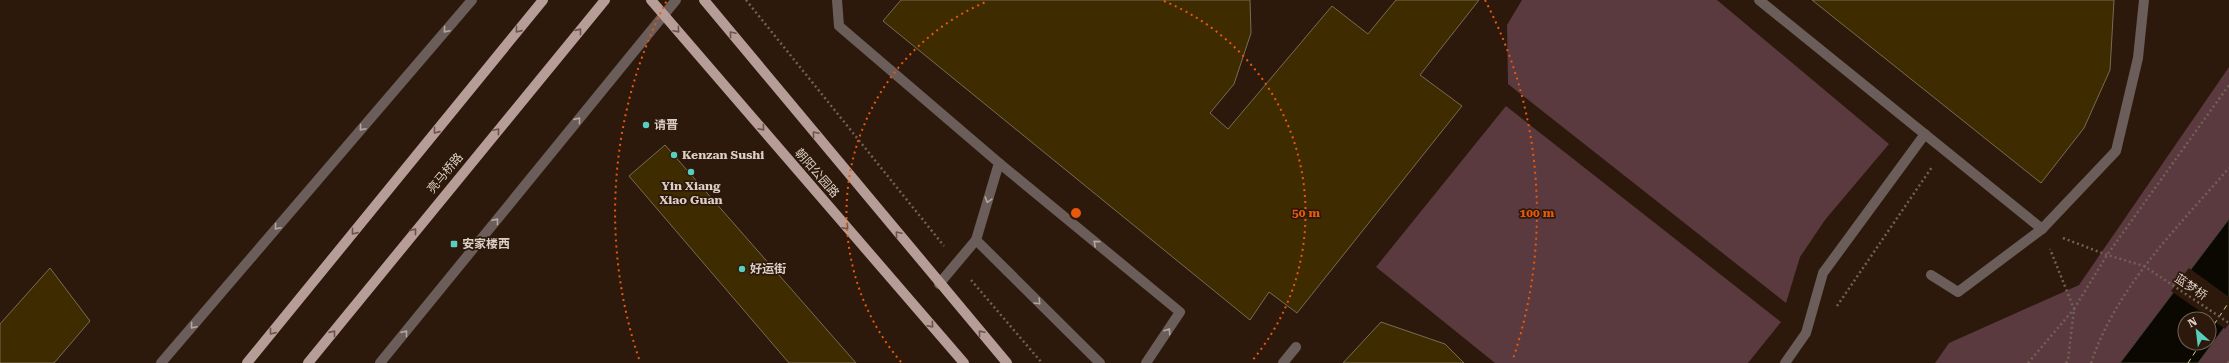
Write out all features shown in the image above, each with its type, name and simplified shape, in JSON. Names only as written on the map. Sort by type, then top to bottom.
[{"type":"main road","points":[[247,363],[543,0]]},
{"type":"main road","name":"亮马桥路","points":[[308,363],[604,0]]},
{"type":"main road","name":"朝阳公园路","points":[[652,0],[964,363]]},
{"type":"main road","name":"朝阳公园路","points":[[704,0],[939,284],[1007,363]]},
{"type":"street","points":[[161,363],[472,0]]},
{"type":"street","points":[[380,363],[676,0]]},
{"type":"street","points":[[837,0],[839,26],[999,163],[1180,312],[1146,363]]},
{"type":"street","points":[[1759,0],[2042,230]]},
{"type":"street","points":[[1931,275],[1958,292],[2042,230],[2116,151],[2138,58],[2144,0]]},
{"type":"street","points":[[1785,363],[1806,333],[1823,272],[1925,134]]},
{"type":"street","points":[[939,284],[976,240],[999,163]]},
{"type":"street","points":[[976,240],[1100,363]]},
{"type":"street","points":[[1283,363],[1296,347]]},
{"type":"path","points":[[746,0],[957,263],[1042,363]]},
{"type":"path","points":[[2028,363],[2074,309],[2107,255],[2229,85]]},
{"type":"path","points":[[1834,311],[1944,150]]},
{"type":"path","points":[[2091,363],[2101,336],[2144,266],[2229,168]]},
{"type":"path","points":[[2042,230],[2074,309],[2068,360],[2066,363]]},
{"type":"path","name":"蓝梦桥","points":[[2042,230],[2107,255],[2144,266],[2229,323]]},
{"type":"shaded area","points":[[1522,0],[1717,0],[1889,144],[1825,220],[1800,257],[1786,303],[1508,84],[1507,25]]},
{"type":"shaded area","points":[[2229,67],[2229,219],[2120,363],[1935,363],[1949,343],[2079,285]]},
{"type":"shaded area","points":[[1506,106],[1781,322],[1748,363],[1495,363],[1376,267]]},
{"type":"shaded area","points":[[2229,219],[2229,321],[2217,337],[2217,311],[2177,311],[2177,351],[2207,351],[2198,363],[2120,363]]},
{"type":"shaded area","points":[[2229,321],[2229,363],[2198,363],[2207,351],[2217,351],[2217,337]]},
{"type":"pier","points":[[2189,268],[2229,297],[2229,324],[2225,329],[2217,323],[2217,311],[2199,311],[2171,291]]},
{"type":"building","points":[[901,0],[1250,0],[1251,33],[1234,84],[1210,113],[1228,129],[1332,6],[1368,34],[1396,0],[1479,0],[1420,75],[1462,106],[1297,313],[1269,292],[1250,320],[883,21]]},
{"type":"building","points":[[1812,0],[2114,0],[2110,70],[2084,128],[2041,183]]},
{"type":"building","name":"好运街","points":[[665,145],[856,363],[789,363],[629,176]]},
{"type":"building","points":[[50,268],[90,321],[54,363],[0,363],[0,324]]},
{"type":"building","points":[[1381,322],[1445,344],[1464,363],[1343,363]]},
{"type":"ferry route","points":[[2217,320],[2229,302]]},
{"type":"ferry route","points":[[2188,363],[2196,351]]},
{"type":"place","name":"请晋","points":[[646,125]]},
{"type":"place","name":"Kenzan Sushi","points":[[674,155]]},
{"type":"place","name":"Yin Xiang Xiao Guan","points":[[691,172]]},
{"type":"place","name":"安家楼西","points":[[454,244]]},
{"type":"place","name":"好运街","points":[[742,269]]}]
